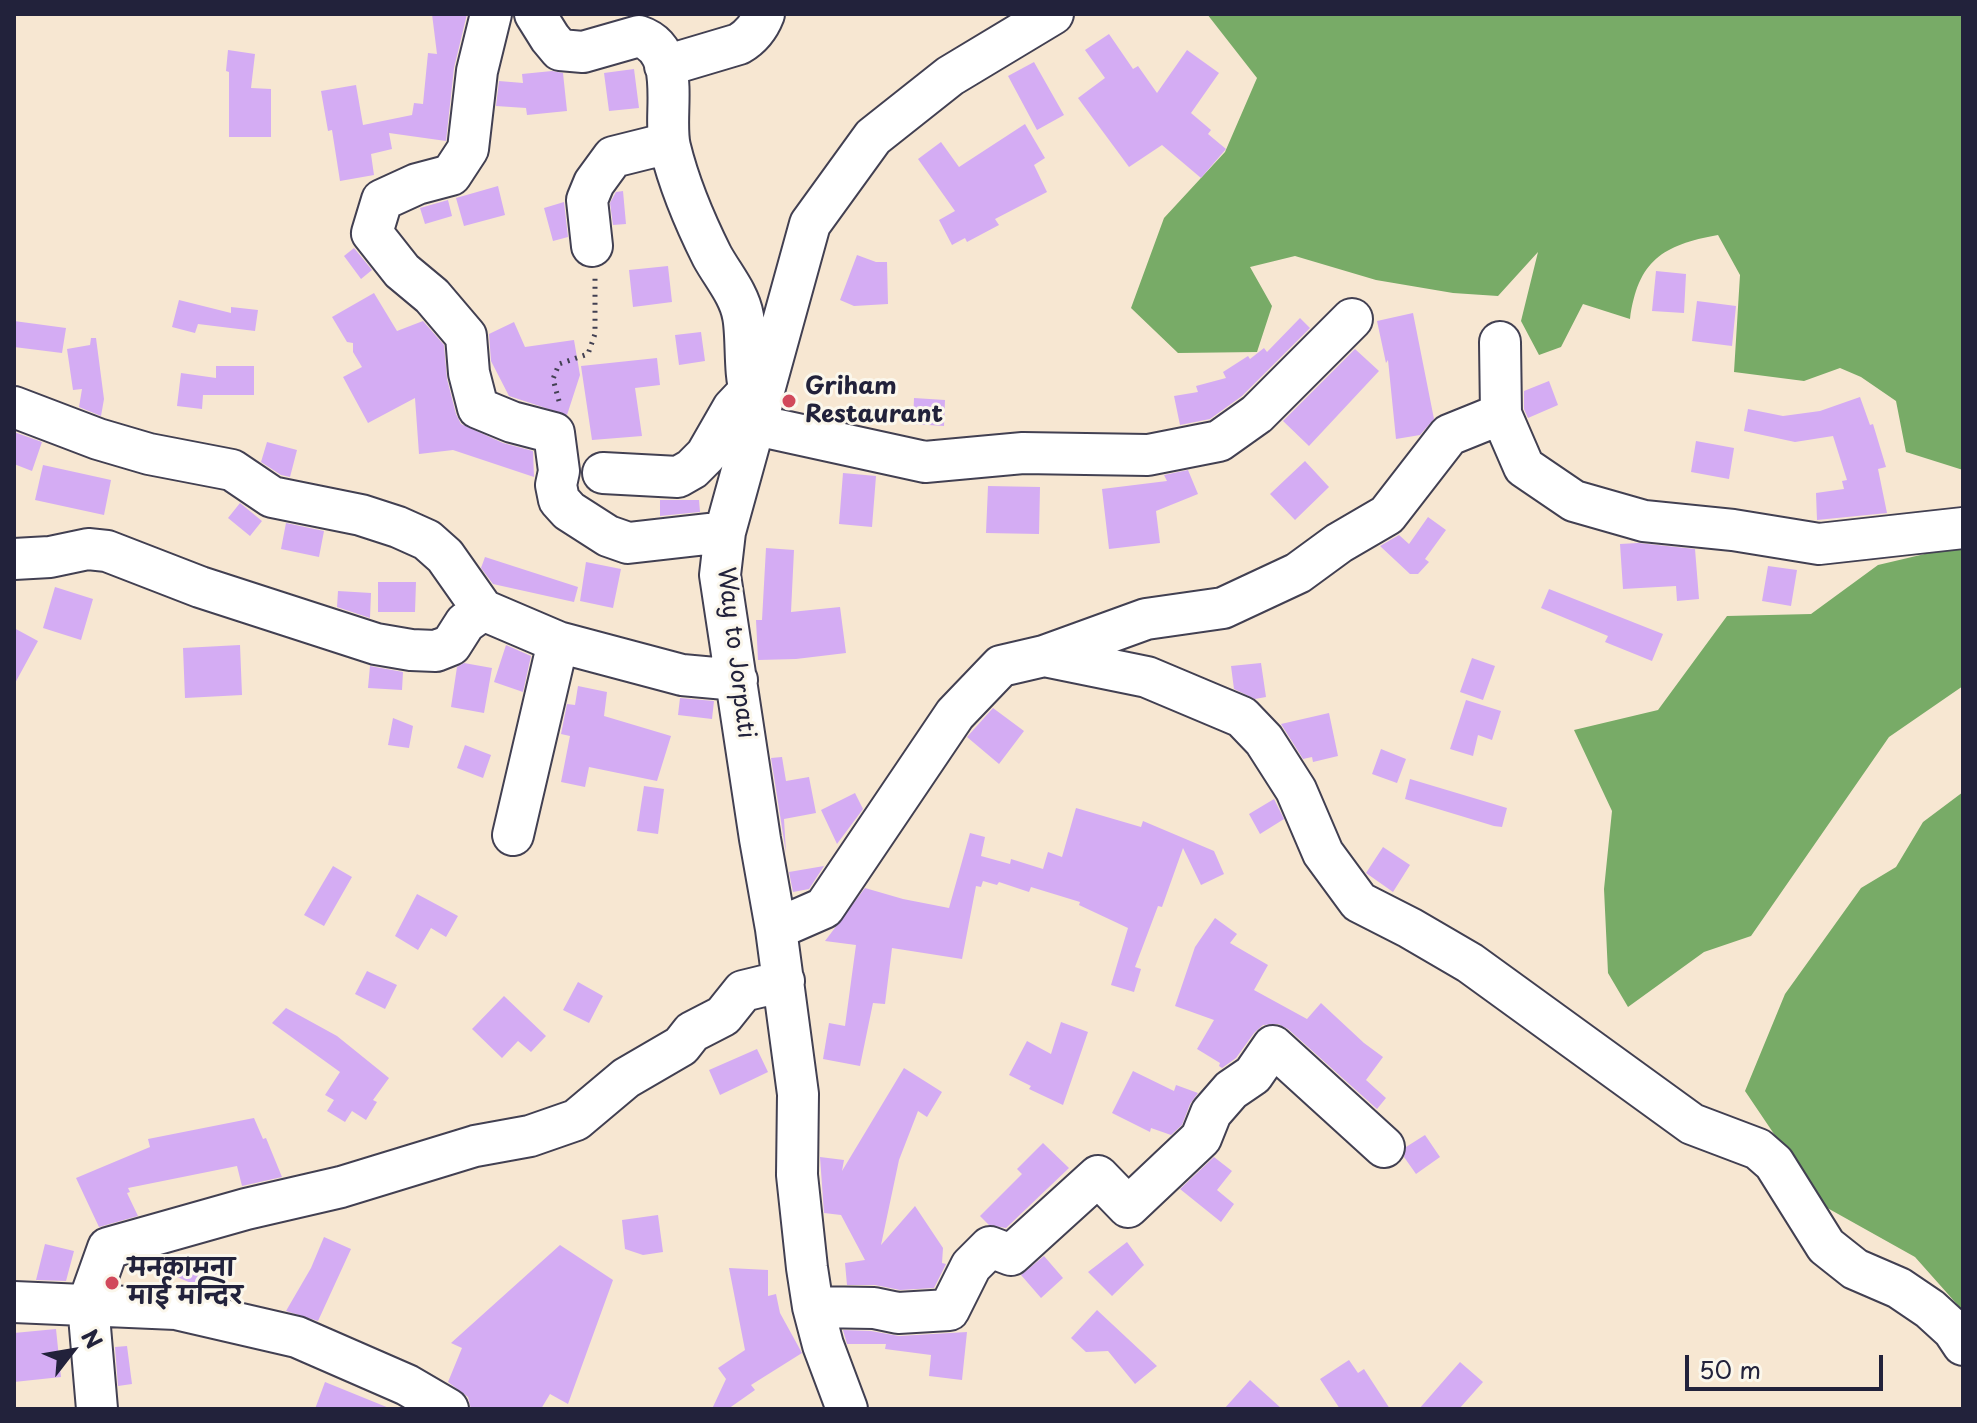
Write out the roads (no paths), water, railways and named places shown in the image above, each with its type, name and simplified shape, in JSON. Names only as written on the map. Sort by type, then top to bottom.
[{"type":"street","points":[[491,14],[477,71],[468,149],[451,175],[417,184],[382,200],[372,233],[402,271],[432,296],[466,336],[469,373],[478,408],[512,422],[554,433],[559,471],[556,485],[559,500],[569,511],[608,536],[628,543],[725,532]]},
{"type":"street","points":[[535,14],[560,50],[583,52],[638,25],[658,49],[669,82],[669,143],[681,184],[712,256],[736,296],[743,316],[756,406]]},
{"type":"street","points":[[665,66],[747,40],[764,14]]},
{"type":"street","name":"Way to Jorpati","points":[[847,1409],[823,1345],[813,1307],[797,1175],[798,1094],[784,981],[720,575],[725,532],[756,406],[810,224],[873,137],[950,76],[1053,14]]},
{"type":"street","points":[[592,246],[587,200],[594,183],[613,157],[669,143]]},
{"type":"street","points":[[603,473],[678,477],[706,455],[733,408],[756,406],[925,462],[1023,453],[1148,455],[1219,441],[1257,414],[1352,319]]},
{"type":"street","points":[[1500,342],[1501,414],[1524,467],[1574,501],[1644,521],[1733,530],[1819,544],[1963,528]]},
{"type":"street","points":[[14,407],[98,439],[149,454],[232,470],[272,497],[361,515],[427,540],[445,556],[483,610],[558,642],[682,675],[737,680]]},
{"type":"street","points":[[776,929],[824,908],[955,714],[1001,666],[1044,656],[1146,619],[1223,608],[1298,573],[1339,543],[1387,515],[1449,435],[1501,414]]},
{"type":"street","points":[[14,559],[50,557],[88,549],[107,551],[200,587],[376,644],[411,650],[436,651],[451,645],[465,623],[483,610]]},
{"type":"street","points":[[513,835],[558,642]]},
{"type":"street","points":[[1044,656],[1147,677],[1242,717],[1264,740],[1296,790],[1323,853],[1359,902],[1470,963],[1692,1124],[1758,1149],[1774,1163],[1826,1246],[1855,1269],[1899,1288],[1930,1309],[1953,1330],[1963,1345]]},
{"type":"street","points":[[97,1409],[88,1304],[108,1248],[246,1209],[341,1187],[475,1146],[530,1136],[576,1120],[626,1078],[681,1046],[692,1032],[723,1016],[743,991],[784,981]]},
{"type":"street","points":[[813,1307],[874,1308],[898,1313],[949,1310],[971,1266],[990,1247],[1011,1255],[1098,1176],[1128,1207],[1201,1138],[1211,1113],[1231,1090],[1253,1075],[1273,1046],[1384,1147]]},
{"type":"street","points":[[14,1302],[176,1309],[297,1337],[407,1385],[448,1409]]},
{"type":"place","name":"Griham Restaurant","points":[[789,401]]},
{"type":"place","name":"मनकामना माई मन्दिर","points":[[112,1283]]}]
